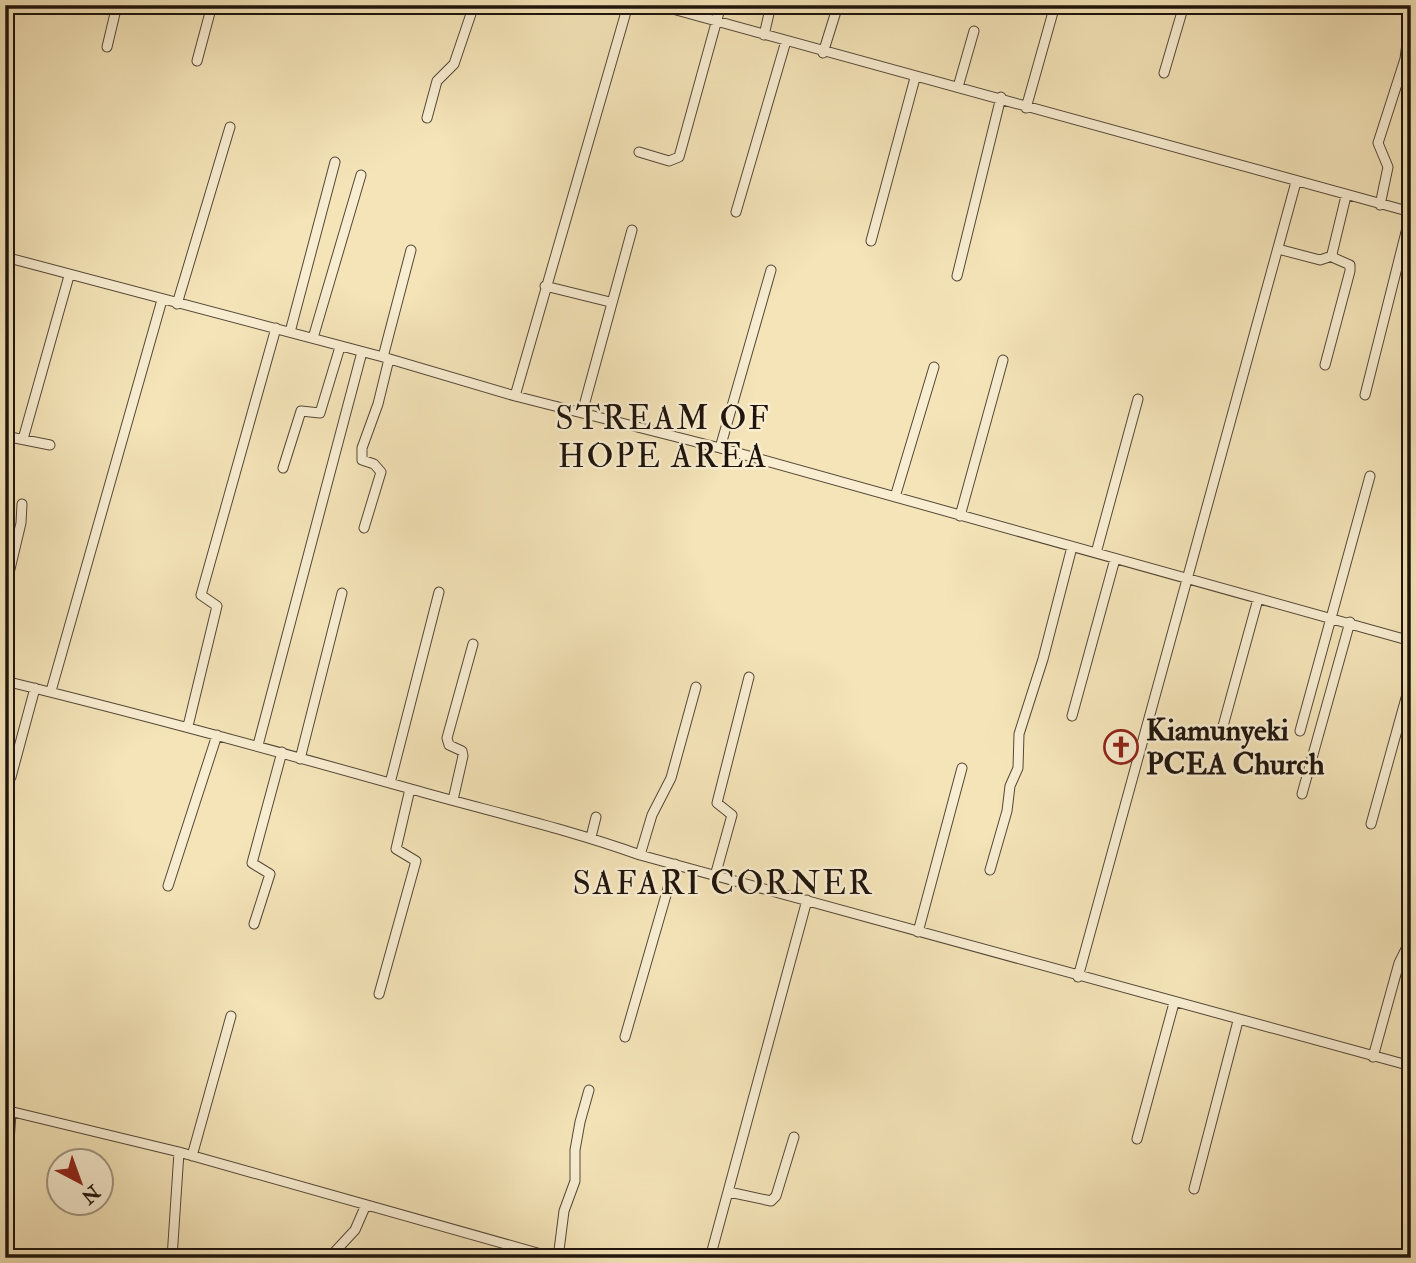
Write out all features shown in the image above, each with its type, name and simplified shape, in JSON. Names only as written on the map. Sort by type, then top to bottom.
[{"type":"street","points":[[107,47],[117,5]]},
{"type":"street","points":[[197,61],[212,5]]},
{"type":"street","points":[[426,118],[437,81],[457,59],[474,5]]},
{"type":"street","points":[[515,396],[628,5]]},
{"type":"street","points":[[658,5],[915,78],[1001,97],[1026,108],[1411,212],[1365,395]]},
{"type":"street","points":[[639,152],[669,161],[679,157],[721,5]]},
{"type":"street","points":[[764,35],[771,5]]},
{"type":"street","points":[[823,52],[838,5]]},
{"type":"street","points":[[1026,108],[1055,5]]},
{"type":"street","points":[[1164,73],[1184,5]]},
{"type":"street","points":[[1380,205],[1388,167],[1378,143],[1405,59],[1411,12]]},
{"type":"street","points":[[958,87],[974,31]]},
{"type":"street","points":[[736,212],[786,41]]},
{"type":"street","points":[[872,240],[915,78]]},
{"type":"street","points":[[957,276],[1001,97]]},
{"type":"street","points":[[177,304],[230,127]]},
{"type":"street","points":[[290,332],[335,162]]},
{"type":"street","points":[[313,338],[360,176]]},
{"type":"street","points":[[1078,977],[1296,182]]},
{"type":"street","points":[[1332,256],[1346,196]]},
{"type":"street","points":[[582,413],[610,302],[632,230]]},
{"type":"street","points":[[1278,249],[1320,260],[1332,256],[1350,265],[1325,365]]},
{"type":"street","points":[[363,528],[381,472],[373,464],[362,460],[362,448],[378,404],[411,250]]},
{"type":"street","points":[[5,257],[313,338],[515,396],[720,449],[1411,640]]},
{"type":"street","points":[[720,449],[771,270]]},
{"type":"street","points":[[23,439],[69,276]]},
{"type":"street","points":[[545,286],[610,302]]},
{"type":"street","points":[[51,691],[162,300]]},
{"type":"street","points":[[188,726],[217,606],[201,596],[276,328]]},
{"type":"street","points":[[283,468],[300,411],[320,413],[340,347]]},
{"type":"street","points":[[258,745],[362,352]]},
{"type":"street","points":[[960,516],[1003,360]]},
{"type":"street","points":[[895,497],[934,367]]},
{"type":"street","points":[[1096,553],[1138,399]]},
{"type":"street","points":[[5,436],[50,445]]},
{"type":"street","points":[[1300,731],[1370,476]]},
{"type":"street","points":[[5,590],[21,523],[22,504]]},
{"type":"street","points":[[990,870],[1018,768],[1019,734],[1072,547]]},
{"type":"street","points":[[1072,716],[1115,559]]},
{"type":"street","points":[[390,783],[439,592]]},
{"type":"street","points":[[300,758],[342,593]]},
{"type":"street","points":[[1220,737],[1258,599]]},
{"type":"street","points":[[1303,794],[1350,622]]},
{"type":"street","points":[[453,800],[463,756],[462,751],[449,745],[447,738],[457,713],[473,644]]},
{"type":"street","points":[[715,876],[732,815],[717,803],[749,677]]},
{"type":"street","points":[[1371,824],[1411,680]]},
{"type":"street","points":[[5,681],[258,745],[591,837],[640,855],[715,876],[1238,1021],[1411,1066]]},
{"type":"street","points":[[640,855],[652,815],[671,778],[696,687]]},
{"type":"street","points":[[10,777],[35,688]]},
{"type":"street","points":[[168,886],[216,735]]},
{"type":"street","points":[[254,924],[270,874],[252,863],[282,752]]},
{"type":"street","points":[[918,932],[962,768]]},
{"type":"street","points":[[379,994],[416,861],[396,849],[410,789]]},
{"type":"street","points":[[591,837],[596,817]]},
{"type":"street","points":[[625,1037],[675,864]]},
{"type":"street","points":[[710,1258],[807,900]]},
{"type":"street","points":[[1373,1057],[1399,963],[1407,947]]},
{"type":"street","points":[[1137,1139],[1174,1003]]},
{"type":"street","points":[[192,1156],[231,1016]]},
{"type":"street","points":[[1194,1189],[1238,1021]]},
{"type":"street","points":[[5,1203],[8,1111],[179,1152],[365,1207],[556,1258],[564,1211],[575,1181],[575,1150],[589,1090]]},
{"type":"street","points":[[729,1192],[771,1201],[776,1196],[794,1137]]},
{"type":"street","points":[[173,1258],[179,1152]]},
{"type":"street","points":[[329,1258],[355,1230],[365,1207]]},
{"type":"place","name":"Kiamunyeki PCEA Church","points":[[1121,747]]},
{"type":"district","name":"STREAM OF HOPE AREA","points":[[663,436]]},
{"type":"district","name":"SAFARI CORNER","points":[[723,882]]}]
